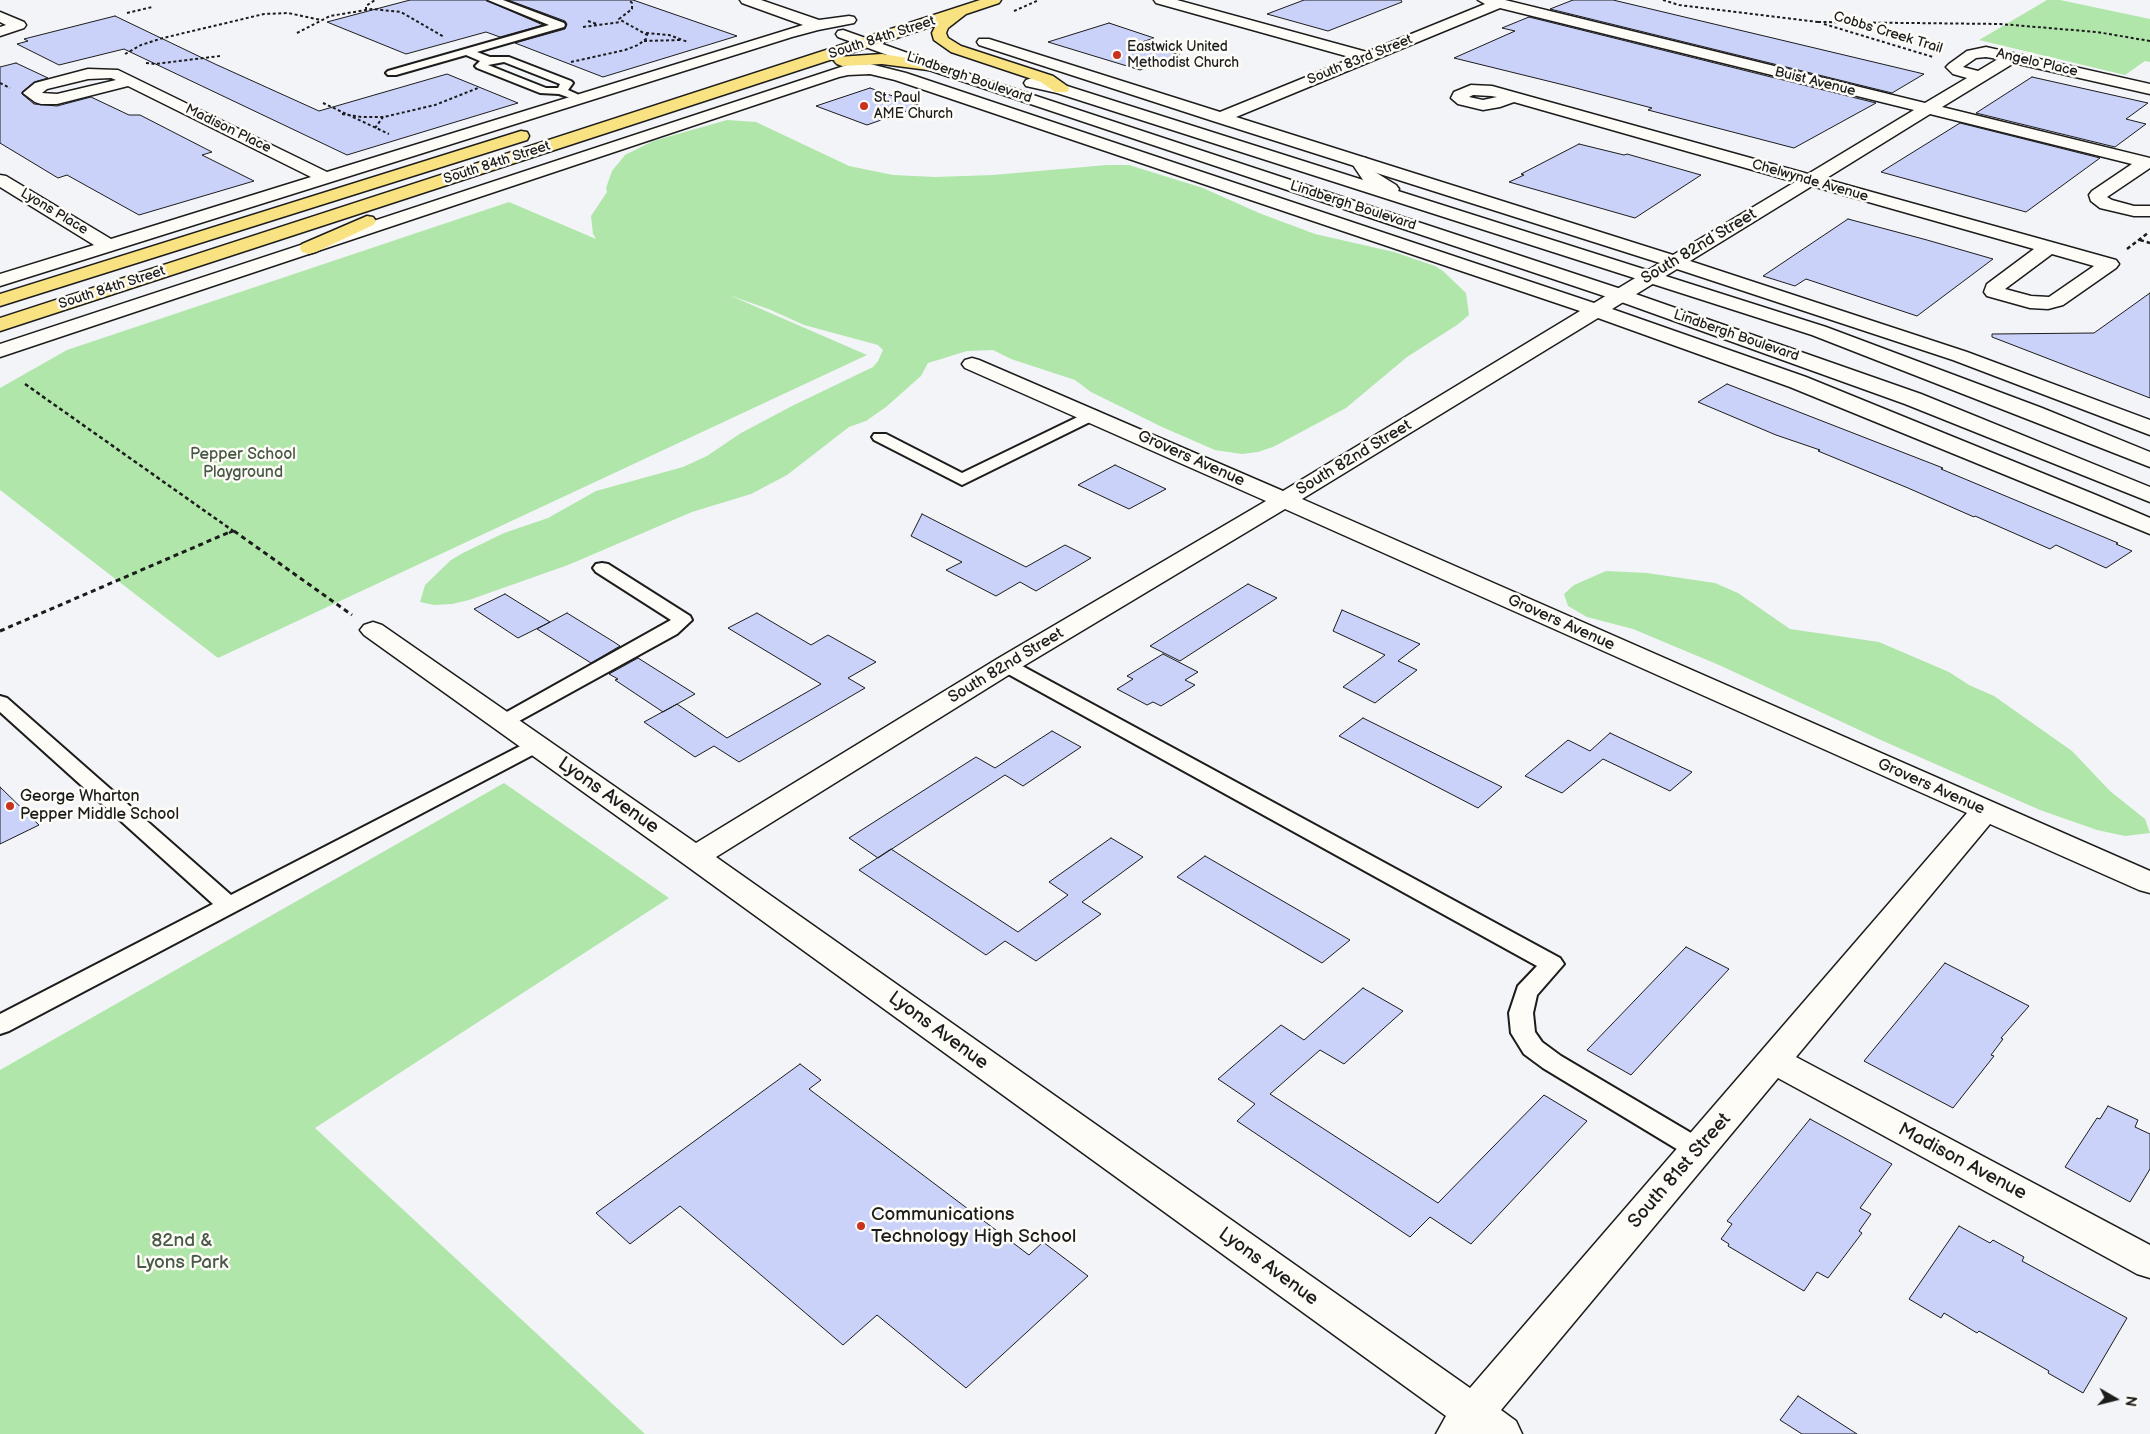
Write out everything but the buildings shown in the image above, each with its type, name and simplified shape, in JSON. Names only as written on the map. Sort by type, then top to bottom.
[{"type":"main road","name":"South 84th Street","points":[[0,325],[791,68],[994,0]]},
{"type":"main road","points":[[962,11],[942,26],[939,33],[941,40],[956,49],[1047,79],[1061,88]]},
{"type":"main road","name":"South 84th Street","points":[[799,48],[854,25]]},
{"type":"main road","points":[[791,68],[858,59],[897,60],[928,65]]},
{"type":"main road","name":"South 84th Street","points":[[0,300],[533,132]]},
{"type":"main road","points":[[309,248],[472,171]]},
{"type":"street","points":[[747,0],[820,18]]},
{"type":"street","points":[[1165,0],[1368,57]]},
{"type":"street","name":"South 83rd Street","points":[[1219,118],[1368,57],[1492,2]]},
{"type":"street","name":"Buist Avenue","points":[[1492,2],[2148,162]]},
{"type":"street","points":[[0,16],[19,25],[0,32]]},
{"type":"street","name":"South 84th Street","points":[[0,280],[579,99],[820,18],[854,25]]},
{"type":"street","name":"Lindbergh Boulevard","points":[[854,25],[1034,84],[1061,88],[1819,332],[2034,413],[2150,460]]},
{"type":"street","name":"Lindbergh Boulevard","points":[[854,25],[867,43],[928,65],[1620,295],[1904,396],[2150,495]]},
{"type":"street","name":"Lindbergh Boulevard","points":[[984,42],[1674,262],[1960,356],[2150,428]]},
{"type":"street","name":"Angelo Place","points":[[1979,76],[1954,69],[1979,52],[2150,89]]},
{"type":"street","name":"South 82nd Street","points":[[695,857],[1006,665],[1284,500],[1979,76],[2012,58]]},
{"type":"street","name":"South 84th Street","points":[[0,351],[833,74],[870,69]]},
{"type":"street","name":"Lindbergh Boulevard","points":[[870,69],[900,76],[1596,310],[1798,382],[2150,527]]},
{"type":"street","name":"Madison Place","points":[[130,81],[57,99],[41,99],[31,93],[41,86],[56,82],[98,72],[113,73],[130,81],[325,178]]},
{"type":"street","points":[[1092,99],[1124,86]]},
{"type":"street","name":"Chelwynde Avenue","points":[[1512,97],[2049,247],[2109,264],[2056,301],[2048,303],[2030,302],[1994,292],[1994,288],[2049,247]]},
{"type":"street","points":[[1360,162],[1369,176],[1381,185],[1425,206]]},
{"type":"street","points":[[2148,162],[2098,195],[2100,201],[2106,204],[2134,211],[2150,211]]},
{"type":"street","name":"Lyons Place","points":[[0,180],[108,245]]},
{"type":"street","points":[[1333,222],[1359,208]]},
{"type":"street","name":"Lindbergh Boulevard","points":[[1886,357],[1963,366],[2036,384]]},
{"type":"street","name":"Grovers Avenue","points":[[972,364],[1092,415],[1985,812],[2150,883]]},
{"type":"street","points":[[1958,417],[1972,437],[1981,456]]},
{"type":"street","name":"Lyons Avenue","points":[[373,630],[695,857],[1464,1424],[1502,1434]]},
{"type":"street","name":"South 81st Street","points":[[1464,1424],[1985,812]]},
{"type":"street","name":"Madison Avenue","points":[[1774,1061],[2150,1263]]},
{"type":"lane","points":[[392,73],[560,25],[493,0]]},
{"type":"lane","points":[[467,52],[489,60],[481,66],[544,91],[561,91],[579,99]]},
{"type":"lane","points":[[880,437],[962,480],[1092,415]]},
{"type":"lane","points":[[503,722],[670,630],[683,620],[602,568]]},
{"type":"lane","points":[[1006,665],[1552,964],[1526,992],[1521,1013],[1523,1033],[1533,1048],[1552,1062],[1699,1150]]},
{"type":"lane","points":[[0,702],[229,906]]},
{"type":"lane","points":[[0,1026],[537,745]]},
{"type":"path","points":[[366,10],[366,6],[375,0]]},
{"type":"path","points":[[622,22],[619,19],[632,9],[632,3],[629,0]]},
{"type":"path","name":"Cobbs Creek Trail","points":[[1663,0],[1679,5],[1818,22],[1958,65]]},
{"type":"path","points":[[127,13],[152,7]]},
{"type":"path","points":[[297,33],[321,20],[345,12],[366,10],[401,12],[416,19],[433,32],[450,38]]},
{"type":"path","points":[[124,57],[125,53],[163,38],[264,14],[288,13],[321,20]]},
{"type":"path","points":[[588,22],[598,24]]},
{"type":"path","points":[[583,27],[622,22],[644,33],[669,35],[694,44]]},
{"type":"path","points":[[1818,22],[2000,24],[2097,32],[2150,41]]},
{"type":"path","points":[[644,33],[647,35],[644,41]]},
{"type":"path","points":[[565,63],[616,52],[644,41],[683,40]]},
{"type":"path","points":[[146,63],[155,64],[220,56]]},
{"type":"path","points":[[0,82],[11,88]]},
{"type":"path","points":[[342,114],[362,117],[384,117],[435,106],[484,86]]},
{"type":"path","points":[[323,103],[342,114],[392,136]]},
{"type":"path","points":[[375,128],[384,117]]},
{"type":"path","points":[[2139,240],[2150,243]]},
{"type":"path","points":[[25,384],[373,630]]},
{"type":"path","points":[[0,632],[234,531]]},
{"type":"green space","points":[[2047,0],[2060,0],[2150,19],[2150,62],[2145,61],[2125,75],[1979,40]]},
{"type":"green space","name":"Pepper School Playground","points":[[727,120],[756,122],[849,166],[893,175],[935,177],[993,175],[1107,165],[1129,165],[1203,188],[1259,213],[1315,234],[1394,252],[1435,266],[1466,293],[1469,315],[1457,325],[1407,357],[1346,408],[1273,447],[1258,452],[1242,454],[1215,450],[1162,427],[1091,392],[1075,380],[1011,359],[993,350],[967,351],[928,363],[921,376],[886,407],[866,421],[849,427],[787,475],[751,494],[692,512],[568,565],[469,600],[452,604],[434,605],[420,602],[425,585],[451,560],[461,554],[504,533],[548,518],[596,491],[683,467],[707,456],[741,433],[873,367],[883,350],[878,345],[804,325],[771,310],[729,295],[867,355],[218,658],[0,490],[0,388],[67,350],[509,202],[596,239],[593,234],[591,216],[607,192],[606,188],[612,171],[625,155],[653,141]]},
{"type":"green space","points":[[1606,571],[1647,573],[1715,583],[1738,593],[1790,629],[1879,642],[1949,672],[1969,685],[1994,696],[2072,751],[2110,791],[2145,819],[2150,833],[2125,836],[2097,830],[2040,810],[1883,741],[1719,665],[1633,629],[1587,617],[1568,606],[1564,594],[1574,585]]},
{"type":"green space","name":"82nd & Lyons Park","points":[[504,783],[669,898],[315,1128],[645,1434],[0,1434],[0,1070]]},
{"type":"place","name":"Eastwick United Methodist Church","points":[[1117,55]]},
{"type":"place","name":"St. Paul AME Church","points":[[864,106]]},
{"type":"place","name":"George Wharton Pepper Middle School","points":[[10,806]]},
{"type":"place","name":"Communications Technology High School","points":[[861,1226]]}]
